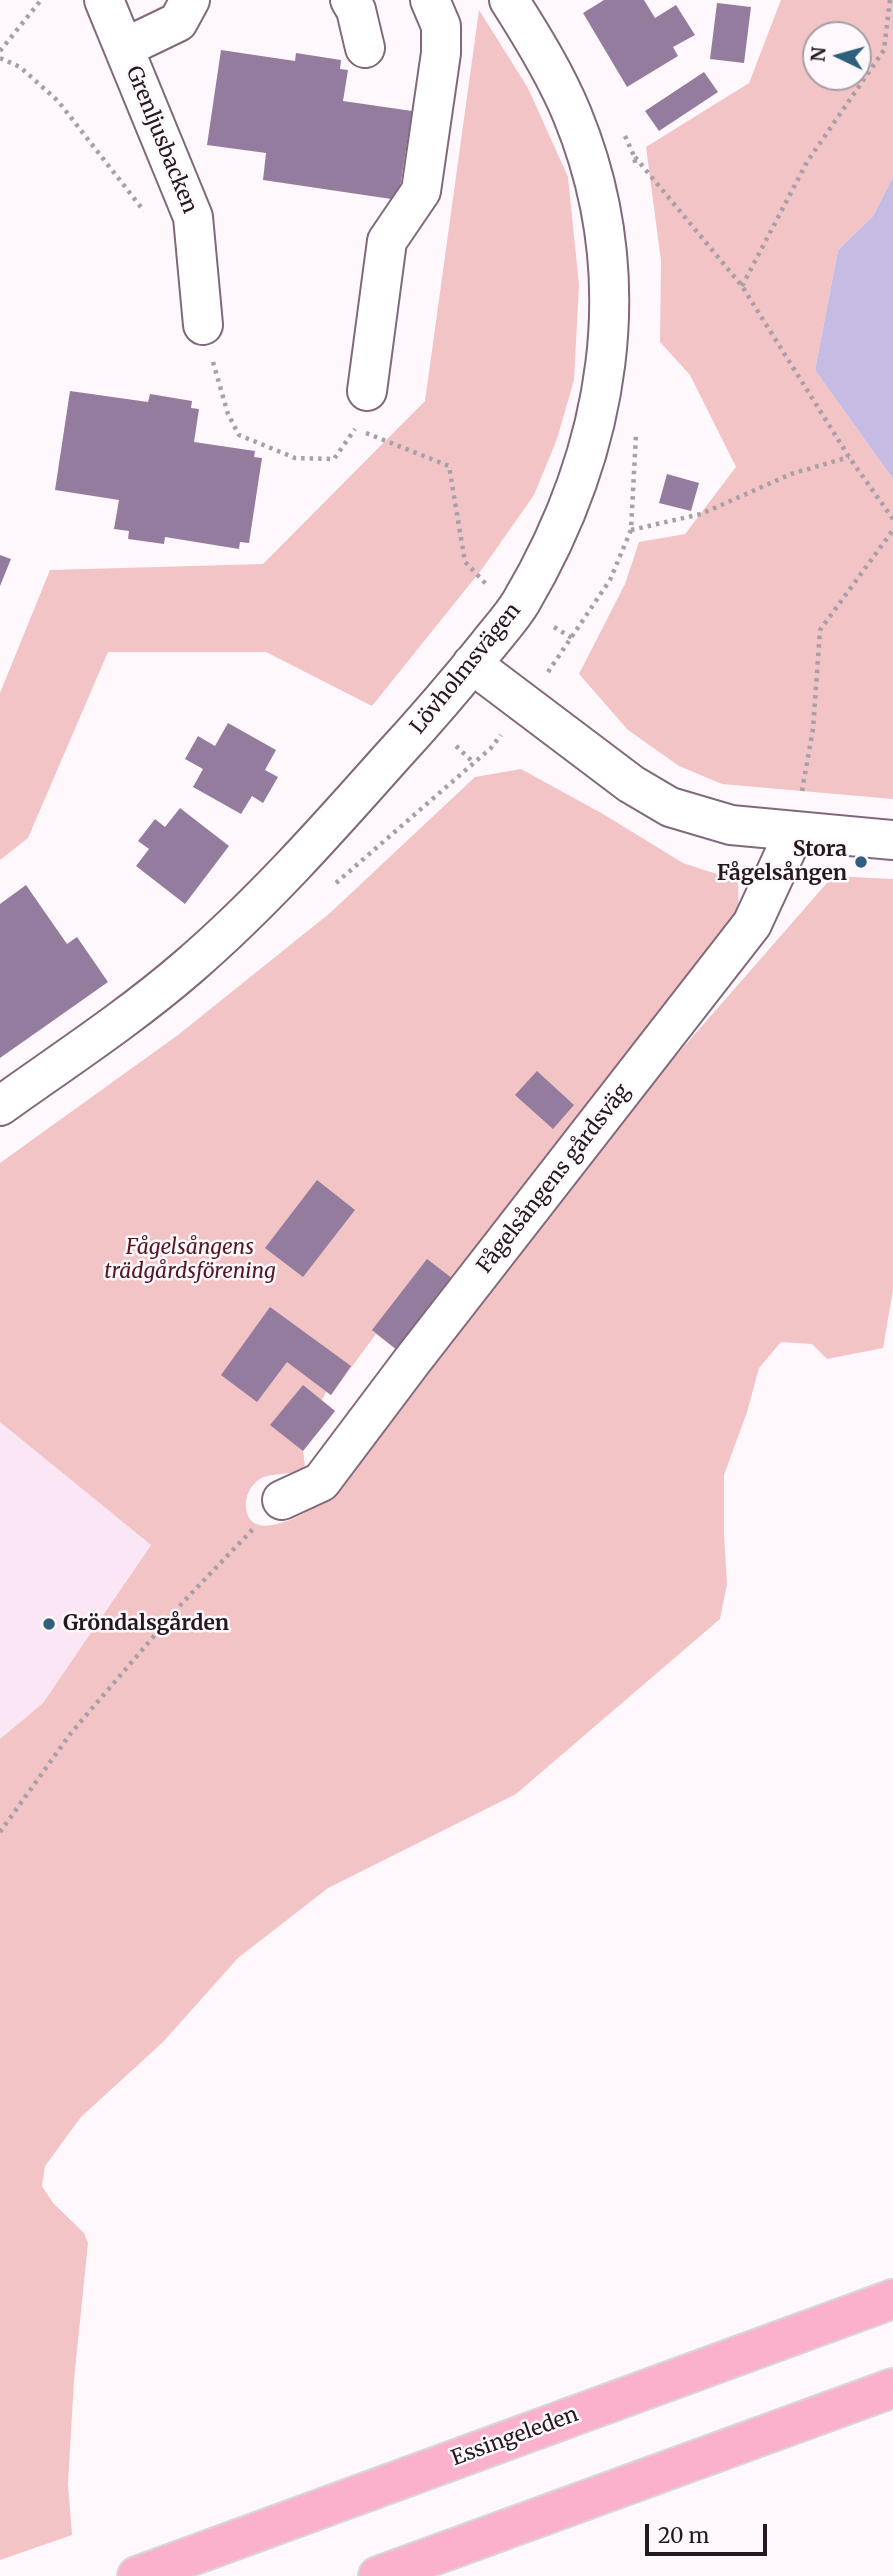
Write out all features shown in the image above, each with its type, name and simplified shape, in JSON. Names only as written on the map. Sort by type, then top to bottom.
[{"type":"highway","name":"Essingeleden","points":[[137,2576],[893,2299]]},
{"type":"highway","points":[[378,2576],[893,2388]]},
{"type":"street","name":"Grenljusbacken","points":[[104,0],[193,217],[203,325]]},
{"type":"street","points":[[124,48],[178,22],[190,0]]},
{"type":"street","points":[[350,0],[356,10],[365,48]]},
{"type":"street","points":[[367,391],[387,241],[421,191],[441,53],[441,26],[430,0]]},
{"type":"street","name":"Lövholmsvägen","points":[[0,1106],[141,1005],[187,968],[262,899],[332,825],[472,664],[520,605],[549,549],[574,492],[597,415],[609,331],[609,262],[596,187],[571,111],[509,0]]},
{"type":"street","points":[[472,664],[631,784],[670,807],[731,825],[893,840]]},
{"type":"street","name":"Fågelsångens gårdsväg","points":[[282,1500],[321,1482],[752,924],[795,831]]},
{"type":"path","points":[[0,51],[41,0]]},
{"type":"path","points":[[742,286],[807,162],[884,50],[890,0]]},
{"type":"path","points":[[0,58],[20,67],[58,101],[142,208],[148,220]]},
{"type":"path","points":[[634,156],[742,286],[849,457],[893,519]]},
{"type":"path","points":[[203,325],[228,414],[239,435],[295,458],[334,460],[356,428],[449,466],[465,562],[483,583],[491,572]]},
{"type":"path","points":[[631,530],[701,514],[791,474],[849,457]]},
{"type":"path","points":[[795,831],[813,729],[820,629],[893,530]]},
{"type":"path","points":[[0,1832],[71,1733],[184,1601],[282,1500]]},
{"type":"shaded area","points":[[893,177],[893,479],[815,370],[838,250],[873,216]]},
{"type":"shaded area","name":"Gröndalsgården","points":[[0,1422],[151,1545],[43,1703],[0,1739]]},
{"type":"green space","points":[[781,0],[893,0],[893,177],[873,216],[838,250],[815,370],[893,479],[893,799],[722,784],[679,766],[628,730],[579,674],[625,584],[639,542],[685,534],[736,467],[690,375],[660,342],[661,261],[646,147],[749,83]]},
{"type":"green space","points":[[479,10],[528,88],[568,177],[579,285],[574,380],[557,439],[534,495],[482,569],[372,706],[266,652],[108,652],[28,838],[0,860],[0,693],[50,570],[263,564],[425,401]]},
{"type":"green space","name":"Fågelsångens trädgårdsförening","points":[[521,769],[603,814],[683,863],[738,881],[739,921],[402,1354],[376,1334],[331,1395],[326,1392],[322,1400],[335,1411],[303,1451],[305,1466],[293,1472],[266,1476],[255,1483],[246,1501],[250,1519],[258,1525],[283,1522],[309,1511],[327,1498],[570,1177],[833,876],[893,879],[893,1290],[883,1348],[827,1359],[812,1344],[781,1342],[759,1368],[747,1412],[724,1475],[727,1584],[720,1619],[516,1794],[328,1888],[238,1958],[163,2042],[81,2117],[45,2166],[42,2186],[53,2203],[84,2233],[88,2243],[74,2380],[68,2484],[72,2535],[0,2560],[0,1739],[43,1703],[151,1545],[0,1422],[0,1163],[178,1035],[330,913],[475,777]]},
{"type":"building","points":[[604,0],[644,0],[655,18],[676,5],[695,35],[673,47],[678,56],[627,87],[583,13]]},
{"type":"building","points":[[717,3],[751,7],[744,63],[710,59]]},
{"type":"building","points":[[221,50],[295,61],[296,53],[341,60],[340,69],[348,70],[343,101],[412,111],[398,200],[263,180],[266,153],[207,145]]},
{"type":"building","points":[[704,72],[718,92],[659,131],[645,111]]},
{"type":"building","points":[[70,391],[148,402],[150,394],[192,401],[191,408],[199,409],[194,442],[255,451],[254,457],[262,458],[249,543],[240,542],[239,549],[165,537],[164,544],[128,539],[129,531],[114,529],[119,500],[55,490]]},
{"type":"building","points":[[667,474],[699,483],[691,511],[659,503]]},
{"type":"building","points":[[0,555],[11,559],[0,586]]},
{"type":"building","points":[[228,723],[276,750],[265,770],[278,777],[263,803],[252,796],[241,814],[193,787],[203,769],[185,759],[198,736],[215,746]]},
{"type":"building","points":[[180,808],[229,846],[185,904],[136,866],[149,849],[138,841],[155,819],[165,827]]},
{"type":"building","points":[[26,885],[67,944],[77,937],[108,982],[0,1058],[0,904]]},
{"type":"building","points":[[537,1071],[574,1105],[553,1129],[515,1095]]},
{"type":"building","points":[[317,1180],[355,1210],[303,1277],[265,1248]]},
{"type":"building","points":[[427,1259],[457,1282],[402,1354],[372,1330]]},
{"type":"building","points":[[270,1307],[351,1366],[331,1395],[287,1362],[257,1402],[221,1375]]},
{"type":"building","points":[[303,1385],[335,1411],[303,1451],[270,1425]]},
{"type":"place","name":"Stora Fågelsången","points":[[861,862]]},
{"type":"place","name":"Gröndalsgården","points":[[49,1624]]}]
